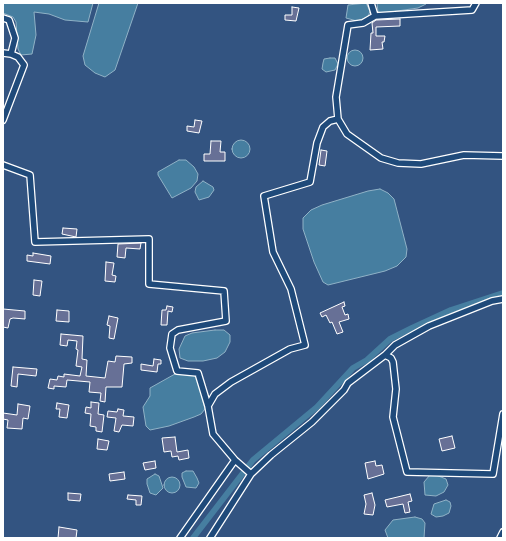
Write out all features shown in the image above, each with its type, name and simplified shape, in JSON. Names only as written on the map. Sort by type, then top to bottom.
[{"type":"street","points":[[371,3],[375,16]]},
{"type":"street","points":[[476,3],[472,10],[375,16],[363,23],[348,25],[336,97],[338,119],[347,134],[380,158],[398,163],[421,164],[464,155],[503,156]]},
{"type":"street","points":[[3,18],[8,20],[14,33],[15,38],[11,54]]},
{"type":"street","points":[[3,53],[18,57],[24,65],[3,120]]},
{"type":"street","points":[[208,406],[215,394],[231,382],[290,349],[305,344],[291,289],[273,252],[264,196],[310,182],[317,143],[323,127],[330,121],[338,119]]},
{"type":"street","points":[[3,165],[30,176],[35,242],[149,239],[149,284],[224,291],[226,321],[178,330],[172,334],[170,348],[177,371],[198,373],[208,406],[213,434],[235,460],[251,474]]},
{"type":"street","points":[[210,538],[251,474],[271,455],[312,422],[344,390],[348,383],[385,355],[395,345],[429,326],[492,301],[503,299]]},
{"type":"street","points":[[385,355],[391,358],[393,362],[396,389],[393,417],[407,472],[493,474],[503,414]]},
{"type":"street","points":[[180,538],[235,460]]},
{"type":"street","points":[[500,538],[503,532]]},
{"type":"water","points":[[3,3],[93,3],[88,22],[65,20],[49,14],[34,12],[36,35],[32,54],[21,55],[18,49],[16,22],[13,17],[3,13]]},
{"type":"water","points":[[99,3],[138,3],[115,70],[105,77],[95,73],[85,65],[83,56]]},
{"type":"water","points":[[366,3],[370,11],[368,17],[357,21],[346,18],[348,5]]},
{"type":"water","points":[[377,3],[426,4],[418,8],[383,13],[378,12]]},
{"type":"water","points":[[355,50],[361,52],[363,58],[361,64],[355,66],[349,64],[347,58],[349,52]]},
{"type":"water","points":[[335,58],[338,64],[335,70],[326,72],[322,69],[324,59]]},
{"type":"water","points":[[237,140],[245,140],[250,145],[248,156],[245,158],[237,158],[232,153],[232,145]]},
{"type":"water","points":[[179,160],[186,160],[194,167],[198,174],[197,181],[191,188],[172,198],[158,175],[158,172]]},
{"type":"water","points":[[203,181],[213,187],[214,190],[209,197],[199,200],[195,192],[196,187]]},
{"type":"water","points":[[380,189],[388,193],[394,199],[407,249],[406,257],[397,266],[385,271],[328,285],[323,282],[314,262],[303,229],[303,218],[311,210],[322,205],[368,191]]},
{"type":"water","points":[[224,330],[230,335],[230,342],[225,352],[217,358],[203,361],[188,361],[180,358],[179,349],[185,336],[192,333]]},
{"type":"water","points":[[175,374],[193,375],[197,377],[205,409],[201,414],[194,417],[169,426],[150,430],[146,426],[143,407],[150,396],[150,388]]},
{"type":"water","points":[[186,471],[193,471],[199,483],[196,488],[186,487],[182,473]]},
{"type":"water","points":[[155,474],[159,476],[163,488],[156,495],[150,493],[147,484],[147,479]]},
{"type":"water","points":[[430,475],[436,475],[446,479],[448,485],[444,492],[436,496],[425,495],[424,482]]},
{"type":"water","points":[[172,477],[178,479],[180,485],[178,491],[172,493],[166,491],[164,485],[166,479]]},
{"type":"water","points":[[446,500],[450,502],[451,506],[449,513],[436,517],[431,514],[434,504]]},
{"type":"water","points":[[415,517],[422,519],[425,523],[424,538],[388,538],[385,530],[393,520]]},
{"type":"building","points":[[292,7],[299,8],[296,21],[285,20],[285,15],[292,15]]},
{"type":"building","points":[[400,19],[400,26],[376,27],[376,36],[385,36],[384,42],[382,42],[383,49],[370,50],[371,33],[373,33],[372,23],[376,20]]},
{"type":"building","points":[[195,120],[202,121],[199,133],[187,131],[187,126],[194,127]]},
{"type":"building","points":[[211,141],[221,141],[220,152],[225,152],[225,161],[204,161],[204,154],[210,154]]},
{"type":"building","points":[[321,150],[327,151],[325,166],[319,165]]},
{"type":"building","points":[[63,228],[77,229],[76,237],[62,234]]},
{"type":"building","points":[[141,243],[140,249],[126,248],[125,258],[117,257],[118,244]]},
{"type":"building","points":[[33,253],[51,256],[50,264],[27,261],[27,255],[33,256]]},
{"type":"building","points":[[106,262],[114,263],[112,275],[116,276],[115,282],[105,281]]},
{"type":"building","points":[[34,280],[42,281],[40,296],[33,295]]},
{"type":"building","points":[[344,302],[345,306],[342,307],[345,315],[348,314],[349,319],[339,322],[343,332],[337,334],[332,322],[330,323],[326,315],[322,317],[320,313]]},
{"type":"building","points":[[167,306],[173,307],[172,312],[168,311],[167,325],[161,325],[162,310],[166,310]]},
{"type":"building","points":[[3,309],[25,311],[25,319],[10,319],[8,328],[3,327]]},
{"type":"building","points":[[57,310],[69,311],[69,322],[56,321]]},
{"type":"building","points":[[109,316],[118,318],[114,339],[109,338],[110,326],[107,325]]},
{"type":"building","points":[[61,334],[83,336],[82,359],[87,360],[86,376],[105,378],[108,361],[115,362],[116,356],[132,357],[132,363],[124,364],[122,387],[106,387],[105,402],[100,401],[101,393],[89,392],[90,382],[67,380],[66,387],[54,386],[54,389],[48,388],[50,379],[57,380],[58,376],[64,377],[64,374],[80,376],[82,367],[76,366],[78,350],[76,349],[77,341],[68,340],[67,346],[60,345]]},
{"type":"building","points":[[154,359],[161,360],[161,364],[158,364],[157,372],[141,370],[141,364],[153,366]]},
{"type":"building","points":[[13,367],[37,369],[36,376],[18,374],[17,387],[11,386]]},
{"type":"building","points":[[91,402],[99,403],[98,414],[104,415],[102,432],[96,431],[96,427],[90,426],[91,414],[85,413],[86,407],[91,408]]},
{"type":"building","points":[[57,403],[69,405],[67,418],[59,417],[60,409],[56,409]]},
{"type":"building","points":[[18,404],[30,406],[28,419],[23,418],[22,429],[7,428],[8,420],[3,419],[3,413],[17,415]]},
{"type":"building","points":[[118,409],[124,410],[123,416],[134,417],[133,426],[122,425],[119,432],[114,431],[116,418],[107,417],[108,411],[117,412]]},
{"type":"building","points":[[452,436],[455,448],[442,451],[439,439]]},
{"type":"building","points":[[175,437],[177,452],[188,450],[189,458],[179,460],[178,456],[172,457],[171,451],[164,452],[162,438]]},
{"type":"building","points":[[98,439],[109,441],[107,450],[97,449]]},
{"type":"building","points":[[155,461],[156,468],[145,470],[143,463]]},
{"type":"building","points":[[375,461],[376,466],[382,465],[384,474],[368,479],[365,463]]},
{"type":"building","points":[[124,472],[125,479],[110,481],[109,474]]},
{"type":"building","points":[[68,493],[81,494],[80,501],[68,500]]},
{"type":"building","points":[[372,493],[375,505],[373,515],[364,514],[366,504],[364,495]]},
{"type":"building","points":[[410,494],[412,501],[408,502],[410,512],[405,513],[403,504],[387,507],[385,500]]},
{"type":"building","points":[[128,495],[142,496],[141,505],[136,505],[136,500],[127,499]]},
{"type":"building","points":[[59,527],[77,530],[76,538],[58,538]]},
{"type":"waterway","points":[[193,538],[253,460],[317,407],[353,368],[367,360],[390,339],[451,310],[503,293]]}]
